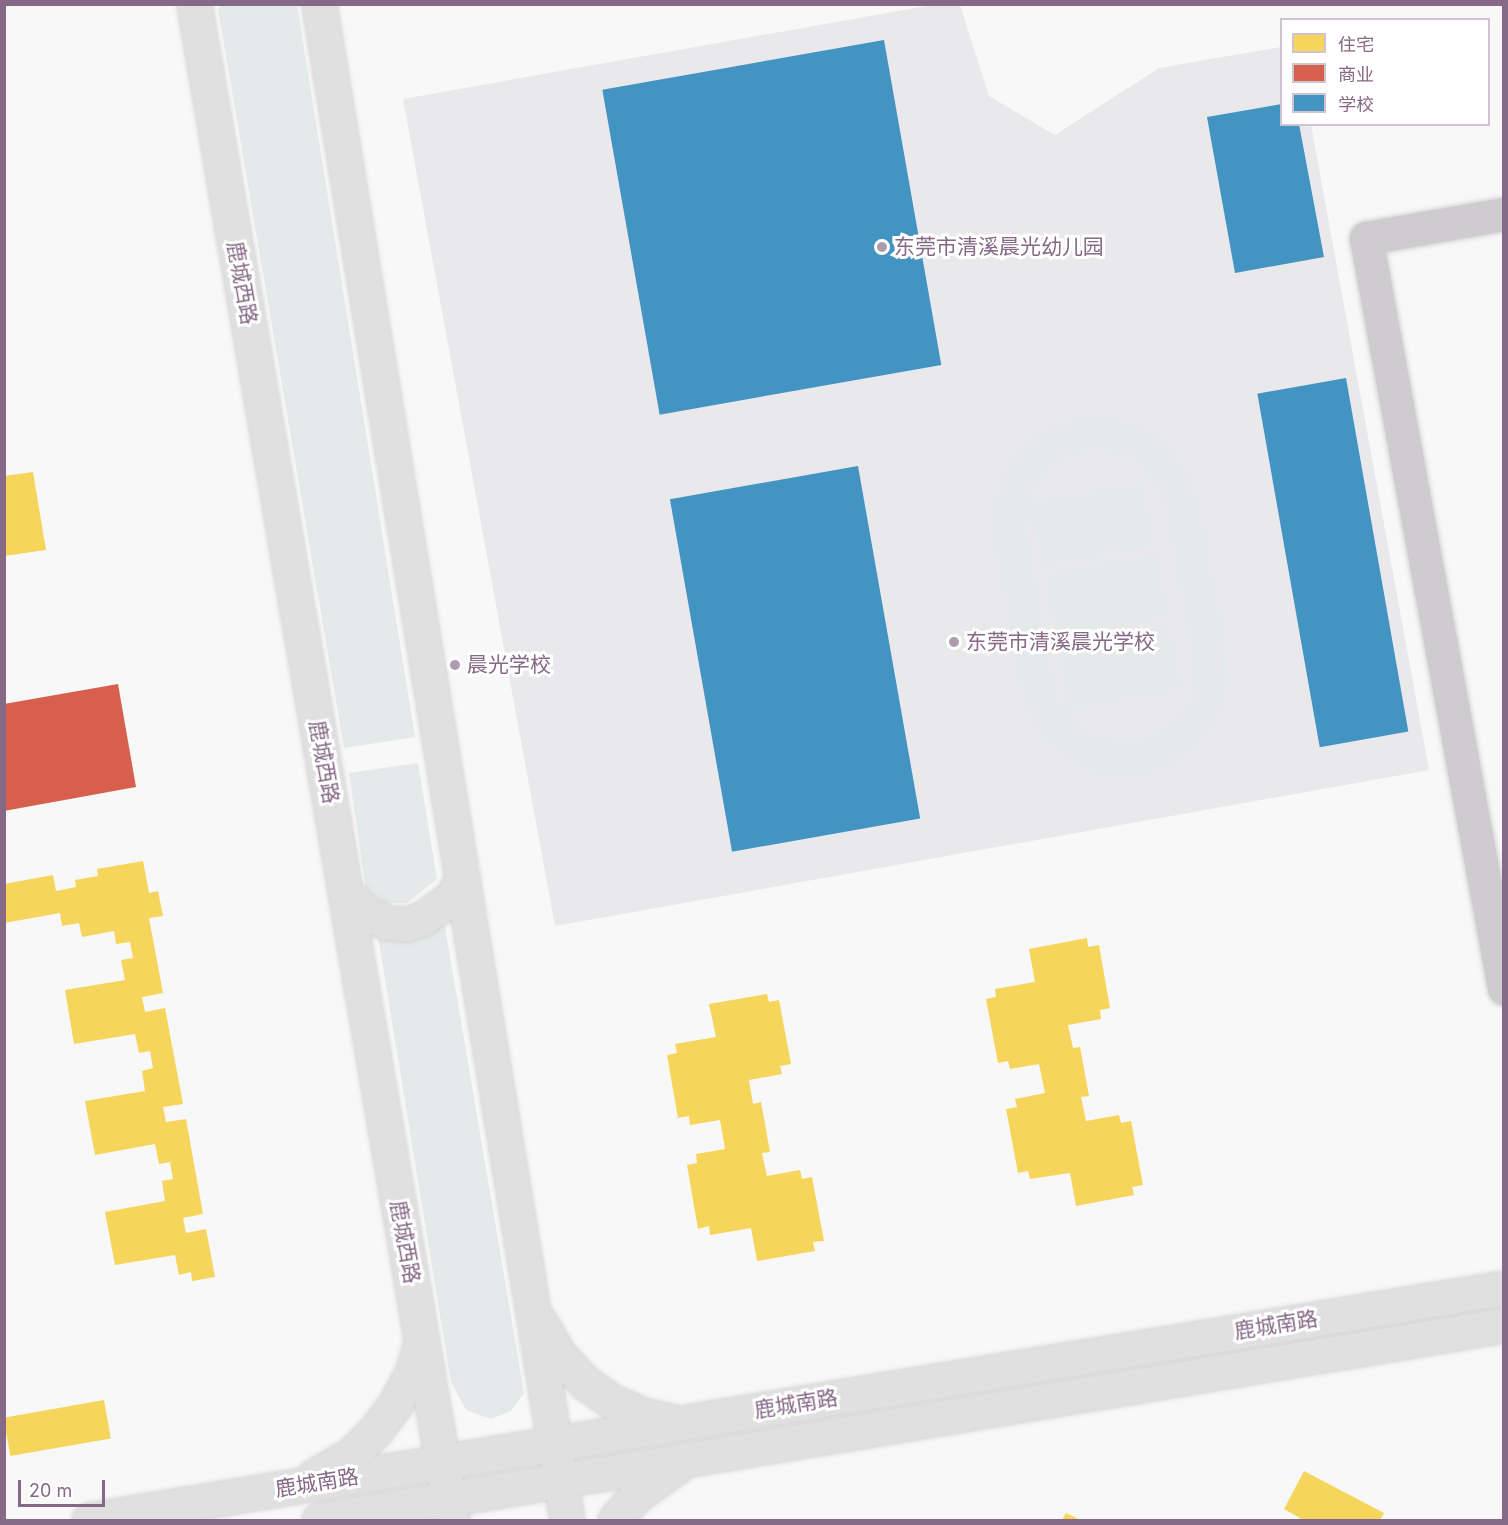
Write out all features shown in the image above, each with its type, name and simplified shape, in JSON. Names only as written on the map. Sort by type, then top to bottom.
[{"type":"street","points":[[319,4],[567,1521]]},
{"type":"street","name":"鹿城西路","points":[[197,8],[450,1510]]},
{"type":"street","points":[[1503,214],[1366,238],[1503,988]]},
{"type":"street","points":[[345,893],[365,912],[385,922],[405,924],[422,919],[438,908],[452,897],[462,880]]},
{"type":"street","name":"鹿城南路","points":[[89,1521],[1503,1288]]},
{"type":"street","points":[[529,1292],[541,1326],[554,1346],[584,1382],[624,1407],[646,1416],[681,1423]]},
{"type":"street","name":"鹿城南路","points":[[319,1521],[450,1510],[560,1480],[1503,1325]]},
{"type":"street","points":[[293,1486],[324,1473],[352,1454],[376,1430],[396,1403],[412,1373],[422,1340]]},
{"type":"street","points":[[615,1521],[638,1494],[662,1474],[689,1459]]},
{"type":"shaded area","points":[[222,4],[297,5],[415,737],[344,748],[218,9]]},
{"type":"shaded area","points":[[932,5],[960,5],[989,96],[1055,135],[1159,68],[1280,47],[1280,126],[1311,126],[1429,770],[555,926],[403,99]]},
{"type":"shaded area","points":[[1105,416],[1131,422],[1156,434],[1176,453],[1191,476],[1199,500],[1228,656],[1229,681],[1223,708],[1211,732],[1192,753],[1169,767],[1143,776],[1116,777],[1089,771],[1065,758],[1044,740],[1029,717],[1021,693],[993,537],[991,512],[997,485],[1010,461],[1028,440],[1051,425],[1077,417]],"holes":[[[1102,451],[1120,455],[1136,463],[1159,491],[1165,508],[1193,660],[1194,678],[1190,696],[1182,712],[1169,726],[1137,741],[1101,738],[1084,729],[1071,717],[1061,702],[1055,685],[1028,533],[1029,505],[1041,567],[1155,547],[1143,483],[1029,502],[1039,481],[1051,467],[1066,457],[1084,452]]]},
{"type":"shaded area","points":[[1158,553],[1169,618],[1054,638],[1043,573]]},
{"type":"shaded area","points":[[1171,625],[1182,690],[1068,710],[1057,645]]},
{"type":"shaded area","points":[[418,763],[437,879],[407,903],[384,903],[366,890],[349,773]]},
{"type":"shaded area","points":[[444,921],[524,1393],[511,1411],[491,1419],[466,1410],[451,1382],[377,931],[402,937],[426,936]]},
{"type":"building: 住宅","points":[[33,472],[46,550],[4,556],[4,476]]},
{"type":"building: 住宅","points":[[143,861],[149,893],[158,891],[163,916],[149,918],[163,993],[142,997],[145,1012],[165,1008],[183,1104],[163,1107],[166,1122],[186,1119],[203,1214],[183,1218],[186,1233],[206,1229],[215,1277],[192,1281],[191,1272],[179,1275],[175,1255],[115,1265],[105,1212],[165,1201],[162,1181],[173,1179],[170,1162],[159,1164],[155,1144],[95,1155],[85,1101],[145,1091],[142,1071],[153,1068],[150,1051],[139,1053],[135,1034],[74,1044],[65,990],[125,980],[121,960],[133,958],[130,942],[116,944],[114,931],[82,937],[79,923],[62,926],[60,913],[4,923],[4,884],[53,875],[56,891],[76,887],[75,880],[98,876],[97,869]]},
{"type":"building: 住宅","points":[[1087,938],[1088,947],[1099,945],[1110,1008],[1100,1010],[1101,1019],[1068,1025],[1073,1048],[1080,1047],[1089,1096],[1081,1097],[1086,1121],[1119,1115],[1121,1123],[1131,1121],[1143,1185],[1132,1187],[1134,1195],[1076,1206],[1070,1173],[1030,1179],[1028,1171],[1018,1173],[1006,1109],[1017,1107],[1015,1099],[1045,1093],[1039,1064],[1010,1069],[1008,1061],[998,1063],[986,999],[996,997],[995,989],[1035,982],[1029,949]]},
{"type":"building: 住宅","points":[[767,994],[769,1002],[779,1000],[791,1064],[780,1066],[782,1074],[749,1080],[753,1104],[761,1102],[770,1152],[762,1153],[767,1176],[800,1170],[802,1179],[812,1177],[824,1241],[813,1242],[815,1251],[757,1261],[751,1228],[710,1235],[709,1226],[698,1229],[687,1165],[697,1163],[696,1154],[725,1149],[720,1120],[690,1125],[689,1116],[678,1118],[667,1055],[677,1053],[675,1044],[716,1037],[709,1004]]},
{"type":"building: 住宅","points":[[104,1400],[111,1438],[10,1456],[4,1418]]},
{"type":"building: 住宅","points":[[1304,1471],[1384,1513],[1380,1520],[1299,1520],[1300,1518],[1284,1509]]},
{"type":"building: 住宅","points":[[1066,1513],[1080,1520],[1062,1520]]},
{"type":"building: 商业","points":[[118,684],[136,787],[4,811],[4,704]]},
{"type":"building: 学校","points":[[884,40],[941,365],[660,415],[602,90]]},
{"type":"building: 学校","points":[[1280,104],[1280,126],[1299,126],[1324,257],[1235,273],[1207,117]]},
{"type":"building: 学校","points":[[1346,378],[1408,732],[1320,747],[1257,394]]},
{"type":"building: 学校","points":[[858,466],[920,819],[732,852],[670,499]]},
{"type":"place","name":"东莞市清溪晨光幼儿园","points":[[882,247]]},
{"type":"place","name":"东莞市清溪晨光学校","points":[[954,642]]},
{"type":"place","name":"晨光学校","points":[[455,665]]}]
